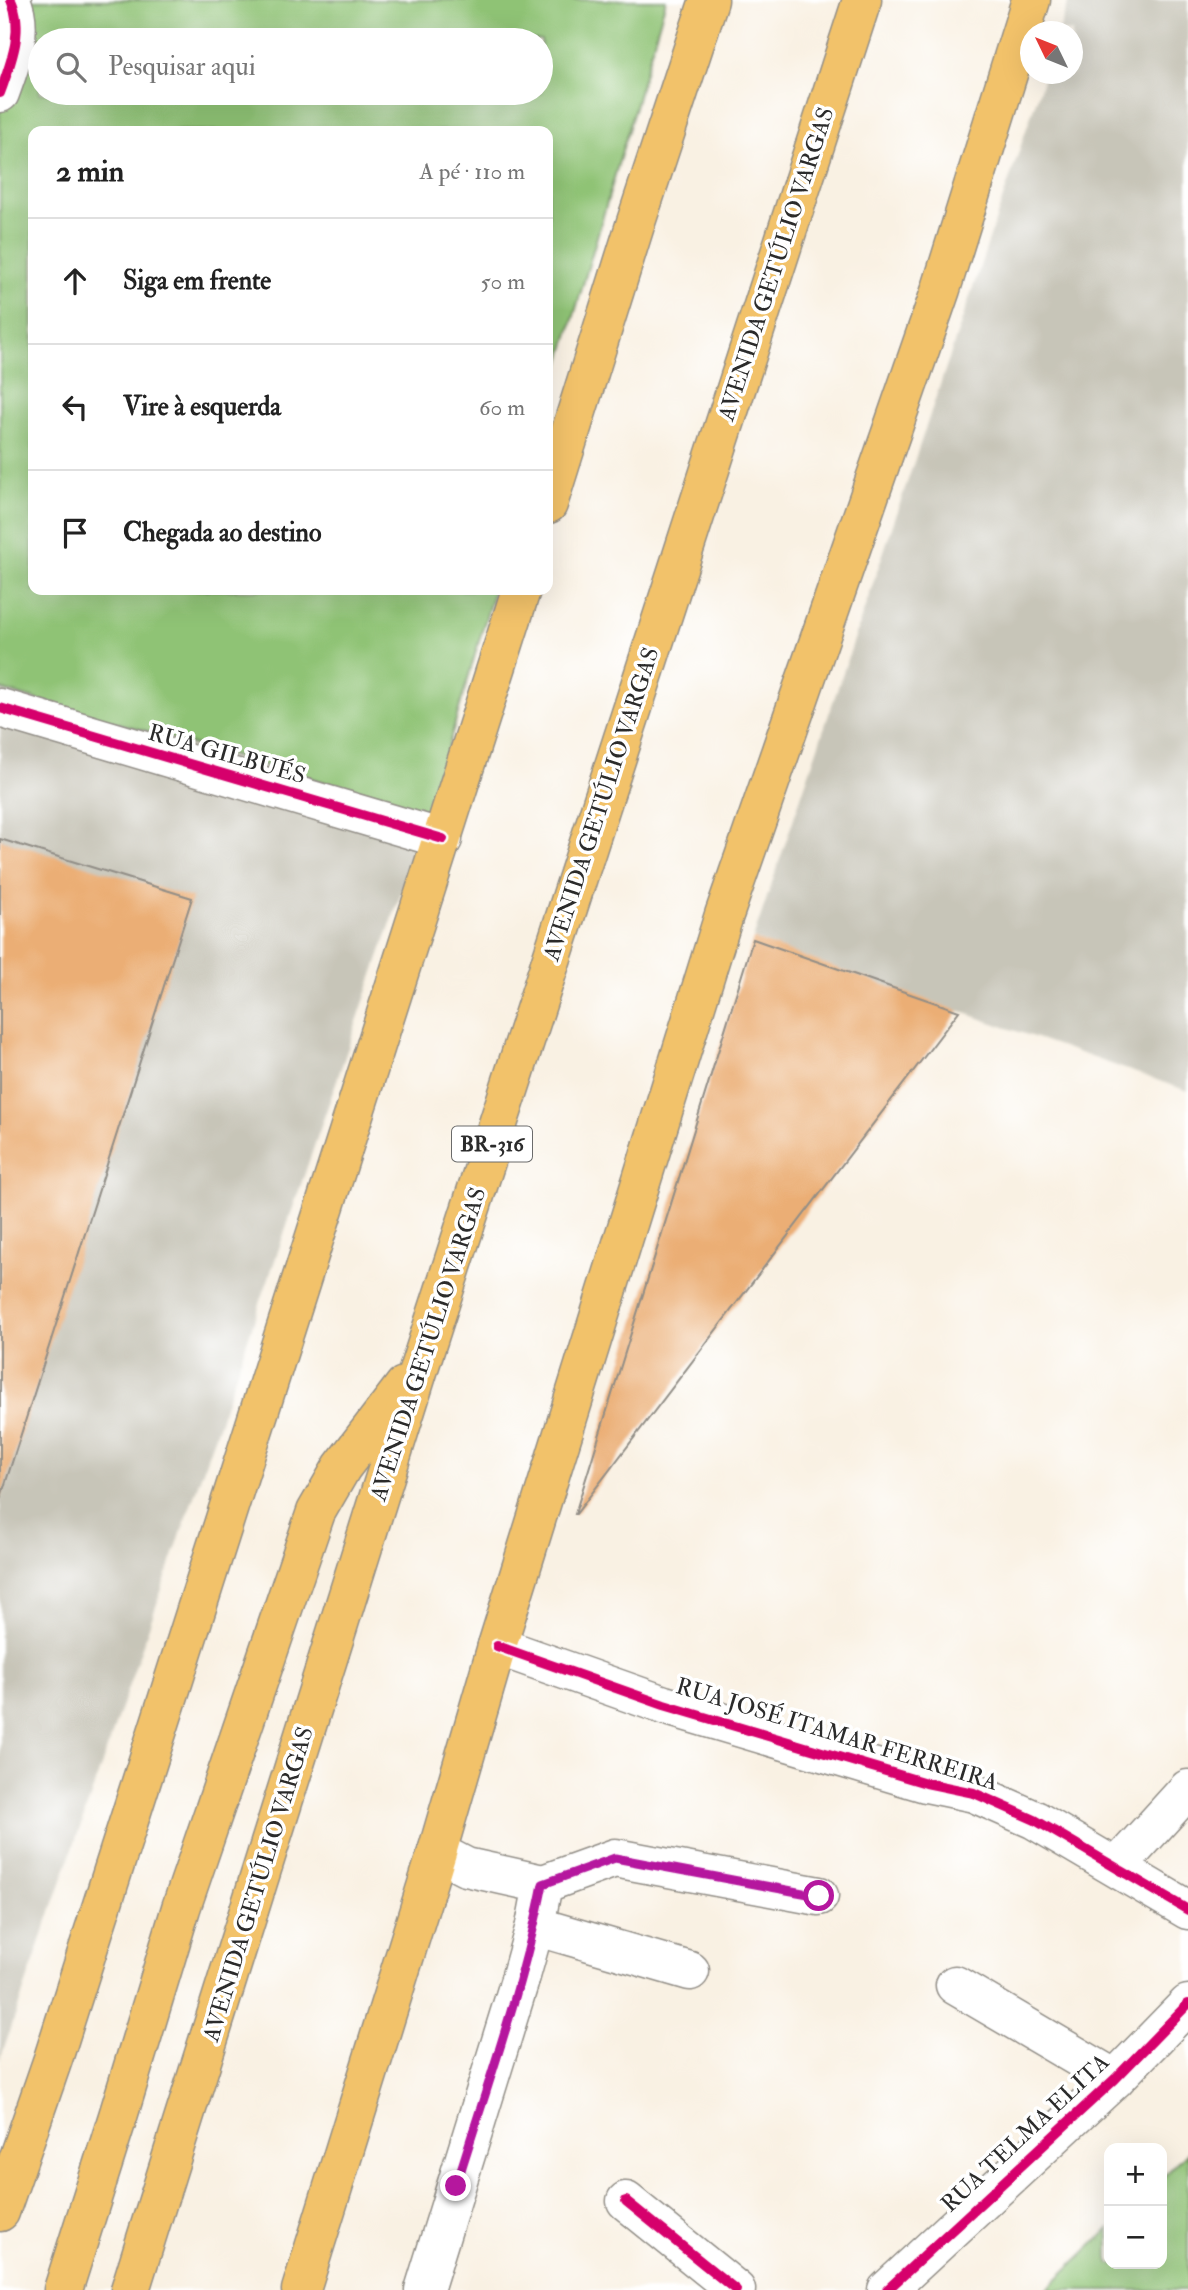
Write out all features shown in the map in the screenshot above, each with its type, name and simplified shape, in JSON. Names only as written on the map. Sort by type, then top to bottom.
[{"type":"main road","points":[[553,488],[709,0]]},
{"type":"main road","name":"AVENIDA GETÚLIO VARGAS","points":[[130,2290],[420,1365],[862,0]]},
{"type":"main road","points":[[300,2290],[724,915],[941,289],[1031,0]]},
{"type":"main road","points":[[0,2212],[57,2047],[519,595]]},
{"type":"main road","points":[[63,2290],[181,1908],[316,1512],[342,1467],[420,1365]]},
{"type":"street","points":[[0,93],[14,55],[16,27],[11,0]]},
{"type":"street","name":"RUA GILBUÉS","points":[[0,708],[443,839]]},
{"type":"street","name":"RUA JOSÉ ITAMAR FERREIRA","points":[[497,1646],[664,1705],[914,1780],[974,1793],[1035,1819],[1188,1910]]},
{"type":"street","points":[[1117,1867],[1188,1790]]},
{"type":"street","points":[[437,1852],[466,1867],[543,1884],[615,1858],[819,1896]]},
{"type":"street","points":[[424,2290],[519,1983],[535,1926],[543,1884]]},
{"type":"street","points":[[535,1926],[690,1971]]},
{"type":"street","points":[[955,1985],[1115,2079]]},
{"type":"street","name":"RUA TELMA ELITA","points":[[887,2290],[1115,2079],[1188,2004]]},
{"type":"street","points":[[626,2202],[736,2290]]},
{"type":"shaded area","points":[[1069,0],[1188,0],[1188,1091],[753,939],[1042,84],[1083,84],[1083,21],[1062,21]]},
{"type":"shaded area","points":[[0,689],[429,812],[0,2060]]},
{"type":"green space","points":[[0,0],[666,0],[553,388],[553,126],[28,126],[28,595],[493,595],[429,812],[0,689]]},
{"type":"green space","points":[[1188,2152],[1188,2290],[1046,2290],[1104,2234],[1104,2269],[1167,2269],[1167,2173]]},
{"type":"building","points":[[0,839],[192,898],[1,1497],[0,1497]]},
{"type":"building","points":[[753,939],[959,1011],[575,1514]]},
{"type":"cycle path","points":[[0,93],[15,47],[17,23],[11,0]]},
{"type":"cycle path","points":[[0,708],[443,839]]},
{"type":"cycle path","points":[[497,1646],[664,1705],[926,1783],[974,1793],[1035,1820],[1188,1910]]},
{"type":"cycle path","points":[[887,2290],[1115,2079],[1188,2004]]},
{"type":"cycle path","points":[[626,2201],[736,2290]]},
{"type":"route","points":[[456,2186],[519,1983],[535,1926],[543,1884],[615,1858],[819,1896]]}]
